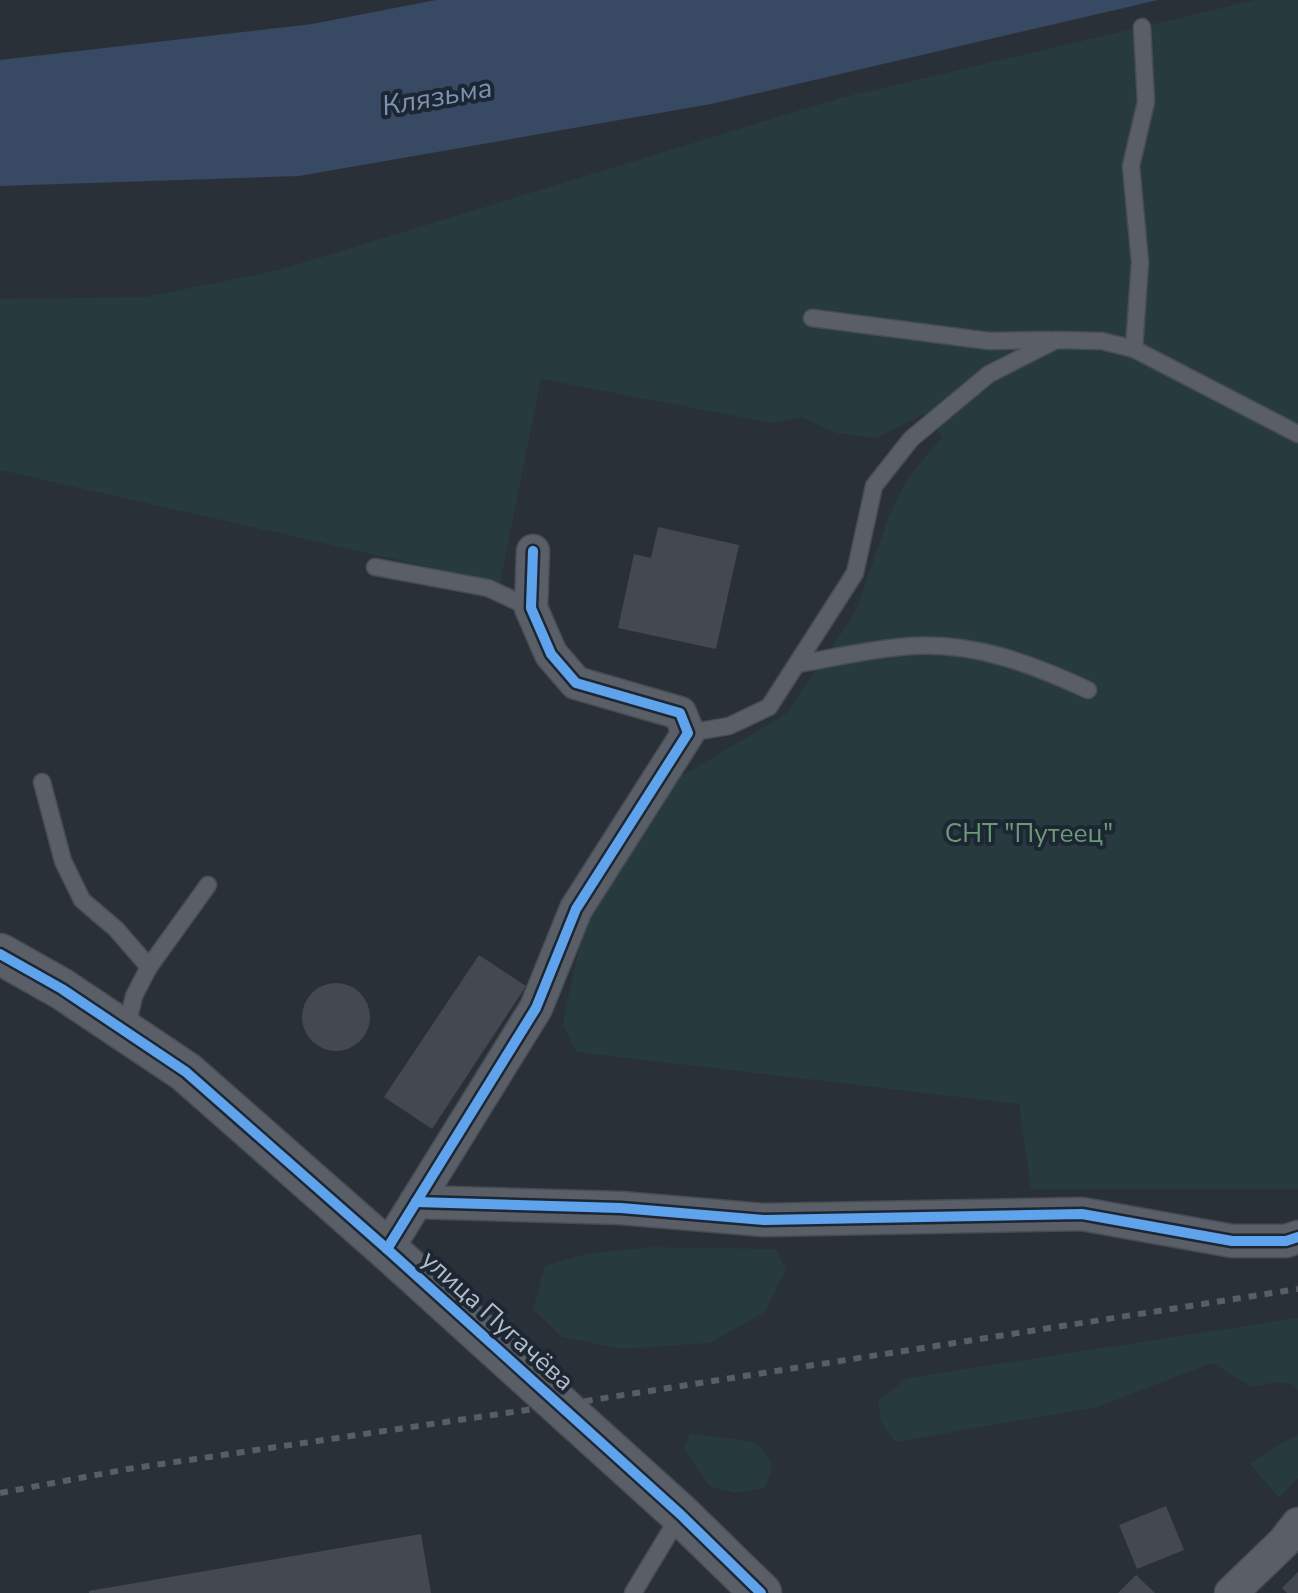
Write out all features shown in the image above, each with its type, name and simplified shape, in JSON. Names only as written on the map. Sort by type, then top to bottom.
[{"type":"street","points":[[387,1249],[536,1008],[576,909],[688,733],[680,713],[576,683],[551,654],[531,608],[533,551]]},
{"type":"street","name":"улица Пугачёва","points":[[0,954],[62,989],[186,1072],[680,1514],[761,1593]]},
{"type":"street","points":[[416,1202],[621,1208],[764,1220],[1082,1214],[1232,1241],[1286,1241],[1298,1237]]},
{"type":"street","points":[[1231,1593],[1284,1542],[1298,1524]]},
{"type":"lane","points":[[1134,349],[1140,262],[1131,166],[1146,102],[1142,27]]},
{"type":"lane","points":[[812,318],[989,341],[1102,341],[1134,349],[1298,434]]},
{"type":"lane","points":[[688,733],[729,726],[769,707],[855,573],[874,486],[911,439],[989,374],[1056,340]]},
{"type":"lane","points":[[375,567],[488,588],[531,608]]},
{"type":"lane","points":[[797,664],[911,646],[962,647],[1035,665],[1088,690]]},
{"type":"lane","points":[[42,782],[63,861],[82,900],[116,929],[149,967]]},
{"type":"lane","points":[[126,1032],[134,996],[149,967],[208,885]]},
{"type":"lane","points":[[633,1593],[680,1514]]},
{"type":"green space","name":"СНТ \"Путеец\"","points":[[1255,0],[1298,0],[1298,1189],[1031,1189],[1019,1104],[576,1052],[563,1024],[584,924],[673,781],[786,714],[855,613],[889,516],[907,479],[942,437],[924,414],[876,438],[836,433],[801,417],[772,423],[541,379],[500,583],[0,470],[0,299],[146,297],[279,270],[840,98]]},
{"type":"green space","points":[[652,1247],[775,1249],[786,1269],[765,1312],[709,1343],[622,1349],[562,1337],[533,1309],[545,1266],[585,1254]]},
{"type":"green space","points":[[1298,1318],[1298,1390],[1293,1384],[1276,1382],[1252,1387],[1212,1363],[1097,1407],[895,1442],[881,1422],[878,1400],[907,1378]]},
{"type":"green space","points":[[690,1433],[752,1442],[763,1449],[772,1467],[765,1488],[736,1493],[709,1486],[684,1447]]},
{"type":"green space","points":[[1298,1435],[1298,1478],[1279,1498],[1250,1464]]},
{"type":"water","name":"Клязьма","points":[[436,0],[1158,0],[711,104],[299,176],[0,186],[0,60],[312,24]]},
{"type":"building","points":[[658,527],[739,545],[716,649],[618,628],[634,554],[651,558]]},
{"type":"building","points":[[479,955],[526,986],[432,1129],[384,1097]]},
{"type":"building","points":[[329,983],[343,983],[355,988],[365,998],[370,1017],[365,1036],[355,1046],[343,1051],[329,1051],[317,1046],[307,1036],[302,1024],[302,1010],[307,998],[317,988]]},
{"type":"building","points":[[1166,1506],[1184,1550],[1137,1569],[1119,1525]]},
{"type":"building","points":[[421,1534],[431,1593],[89,1593],[89,1591]]},
{"type":"building","points":[[1298,1572],[1298,1593],[1287,1593],[1282,1588]]},
{"type":"building","points":[[1136,1575],[1155,1593],[1118,1593]]},
{"type":"railway","points":[[0,1493],[128,1469],[560,1405],[1298,1289]]},
{"type":"cycle path","points":[[387,1249],[536,1008],[576,909],[688,733],[680,713],[576,683],[551,654],[531,608],[533,551]]},
{"type":"cycle path","points":[[0,954],[62,989],[186,1072],[680,1514],[761,1593]]},
{"type":"cycle path","points":[[416,1202],[621,1208],[764,1220],[1082,1214],[1232,1241],[1286,1241],[1298,1237]]}]
